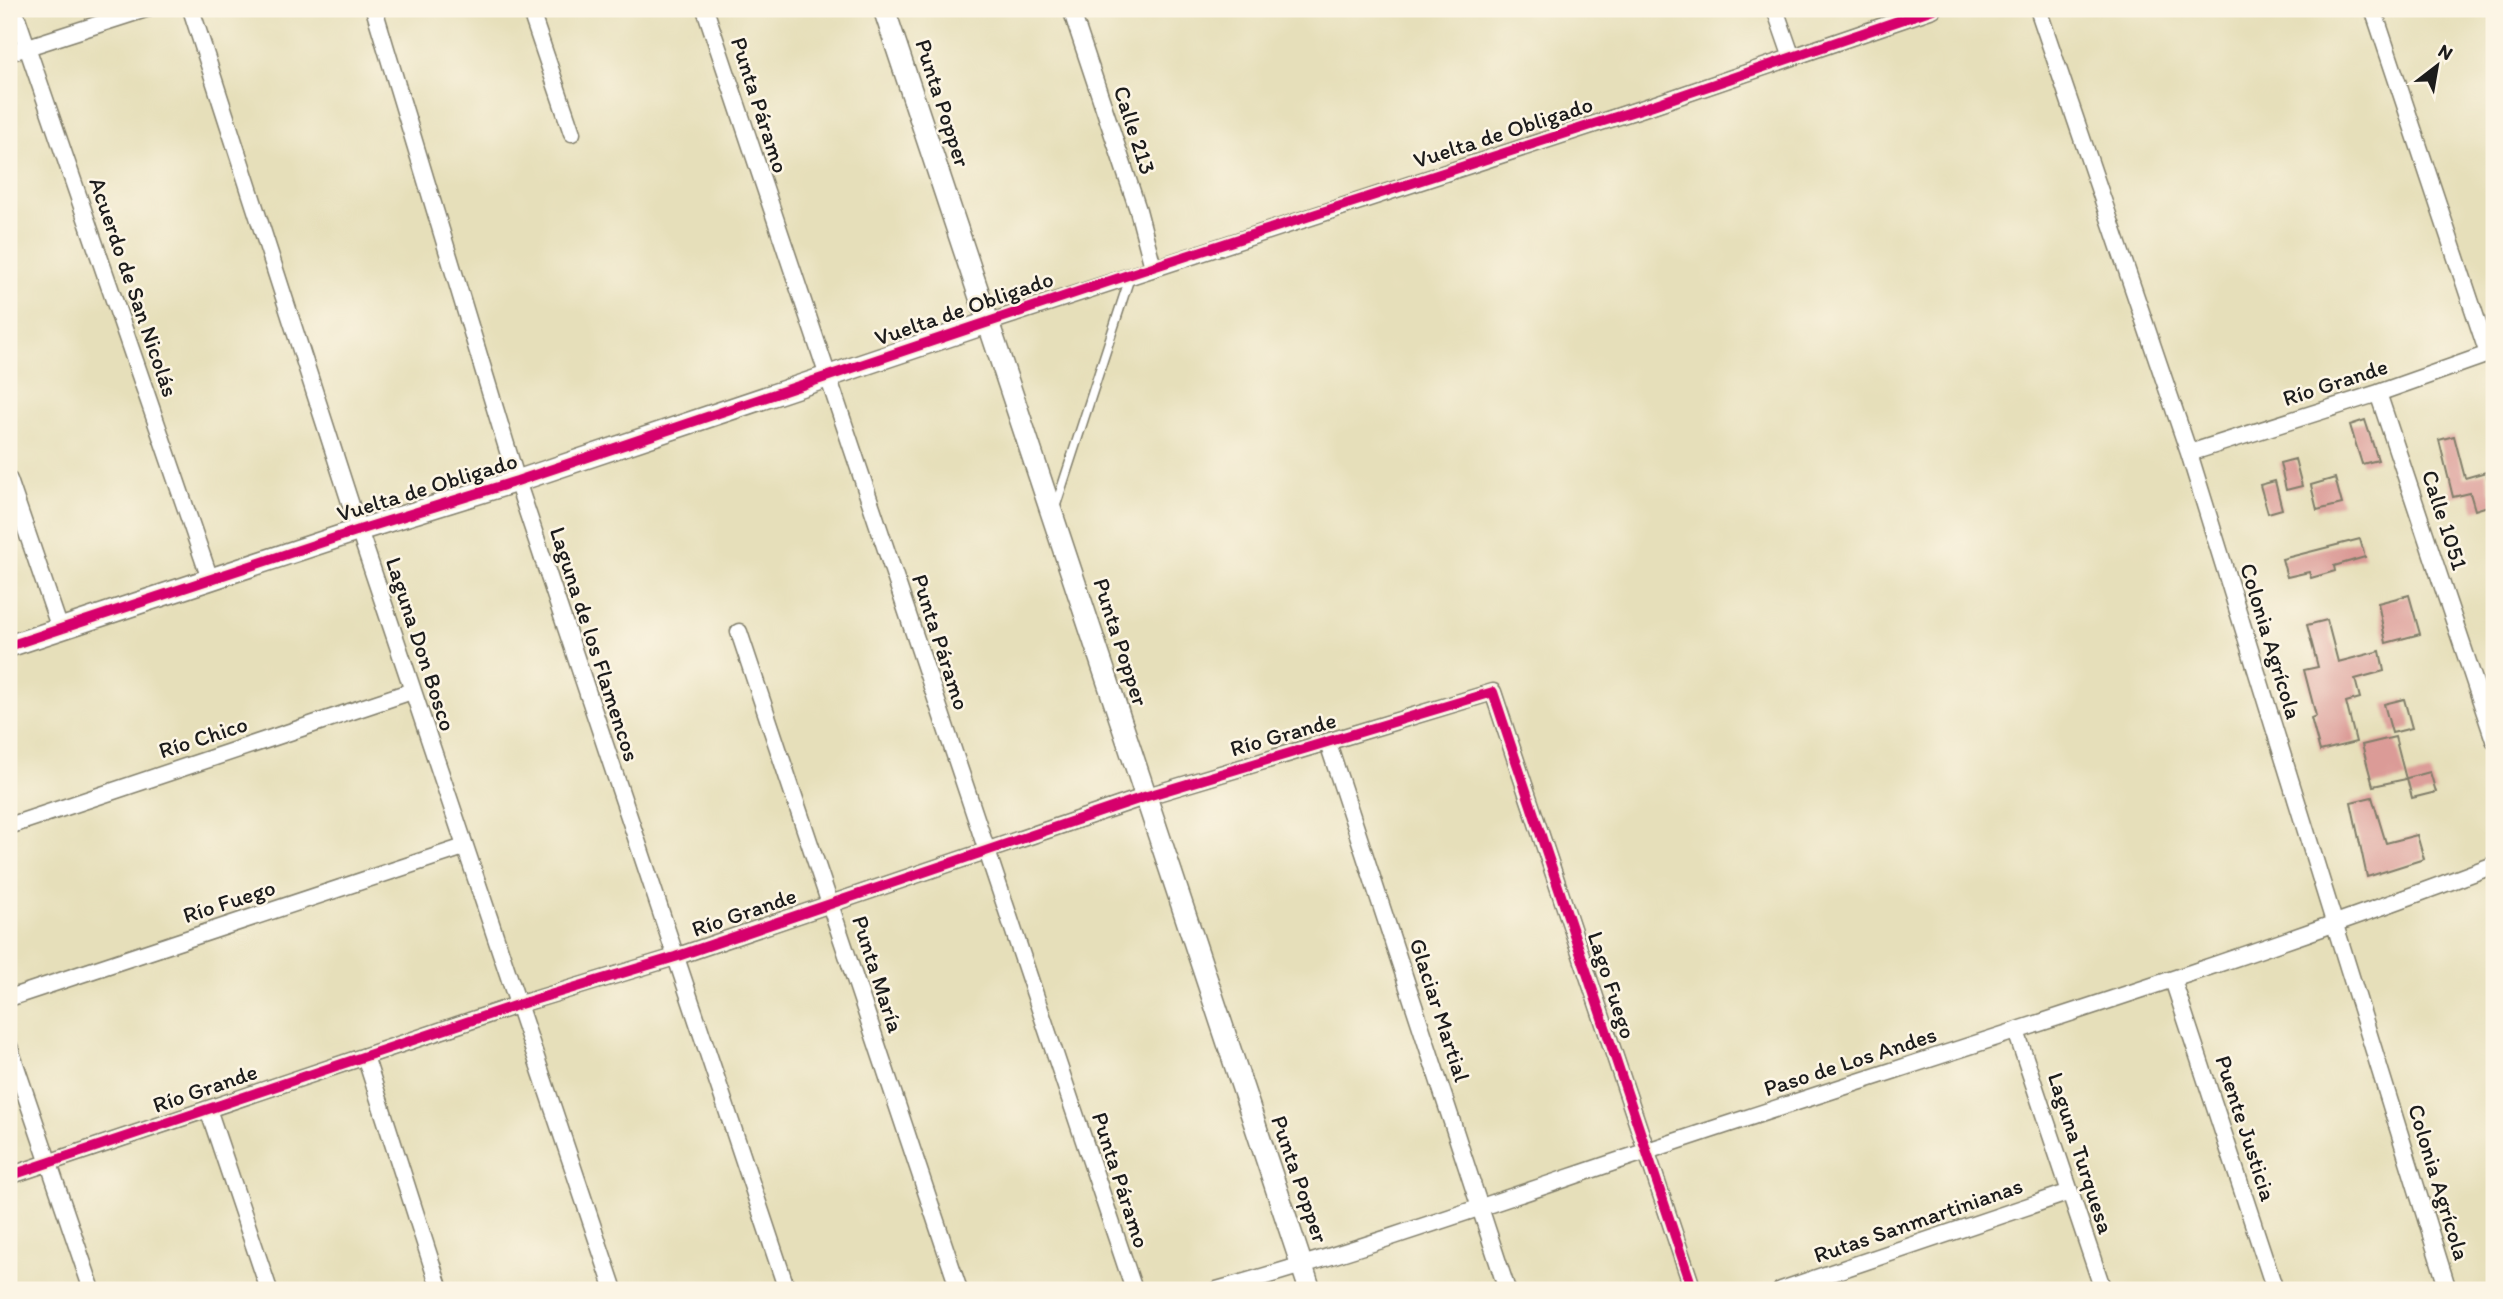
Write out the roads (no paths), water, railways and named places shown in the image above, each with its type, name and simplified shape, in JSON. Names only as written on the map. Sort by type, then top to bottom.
[{"type":"street","name":"Acuerdo de San Nicolás","points":[[14,9],[210,579]]},
{"type":"street","points":[[9,53],[146,9]]},
{"type":"street","name":"Laguna Don Bosco","points":[[191,9],[412,691],[614,1290]]},
{"type":"street","name":"Laguna de los Flamencos","points":[[374,9],[517,481],[787,1290]]},
{"type":"street","points":[[530,9],[572,133]]},
{"type":"street","name":"Punta Páramo","points":[[705,9],[1133,1290]]},
{"type":"street","name":"Punta Popper","points":[[884,9],[986,323],[1310,1290]]},
{"type":"street","name":"Calle 213","points":[[1071,9],[1138,210],[1153,267]]},
{"type":"street","points":[[1775,9],[1791,55]]},
{"type":"street","name":"Vuelta de Obligado","points":[[9,646],[359,530],[517,481],[1131,274],[1653,105],[1791,55],[1933,9]]},
{"type":"street","name":"Colonia Agrícola","points":[[2038,9],[2189,453],[2448,1290]]},
{"type":"street","points":[[2373,9],[2491,353]]},
{"type":"street","name":"Río Grande","points":[[2189,453],[2378,393],[2491,353]]},
{"type":"street","name":"Calle 1051","points":[[2378,393],[2494,740]]},
{"type":"street","points":[[9,480],[60,629]]},
{"type":"street","name":"Punta María","points":[[739,632],[959,1290]]},
{"type":"street","name":"Río Chico","points":[[9,826],[412,691]]},
{"type":"street","name":"Río Grande","points":[[9,1176],[517,1005],[675,957],[1144,797],[1493,692]]},
{"type":"street","name":"Lago Fuego","points":[[1493,692],[1693,1290]]},
{"type":"street","name":"Glaciar Martial","points":[[1328,743],[1507,1290]]},
{"type":"street","name":"Río Fuego","points":[[9,998],[464,847]]},
{"type":"street","name":"Paso de Los Andes","points":[[1217,1290],[1302,1266],[1481,1208],[1645,1151],[2335,926],[2494,865]]},
{"type":"street","name":"Puente Justicia","points":[[2173,979],[2275,1290]]},
{"type":"street","name":"Laguna Turquesa","points":[[2016,1031],[2103,1290]]},
{"type":"street","points":[[9,1046],[92,1290]]},
{"type":"street","points":[[365,1056],[440,1290]]},
{"type":"street","points":[[208,1109],[268,1290]]},
{"type":"street","name":"Rutas Sanmartinianas","points":[[1781,1290],[2070,1192]]},
{"type":"lane","points":[[1052,518],[1131,274]]}]
